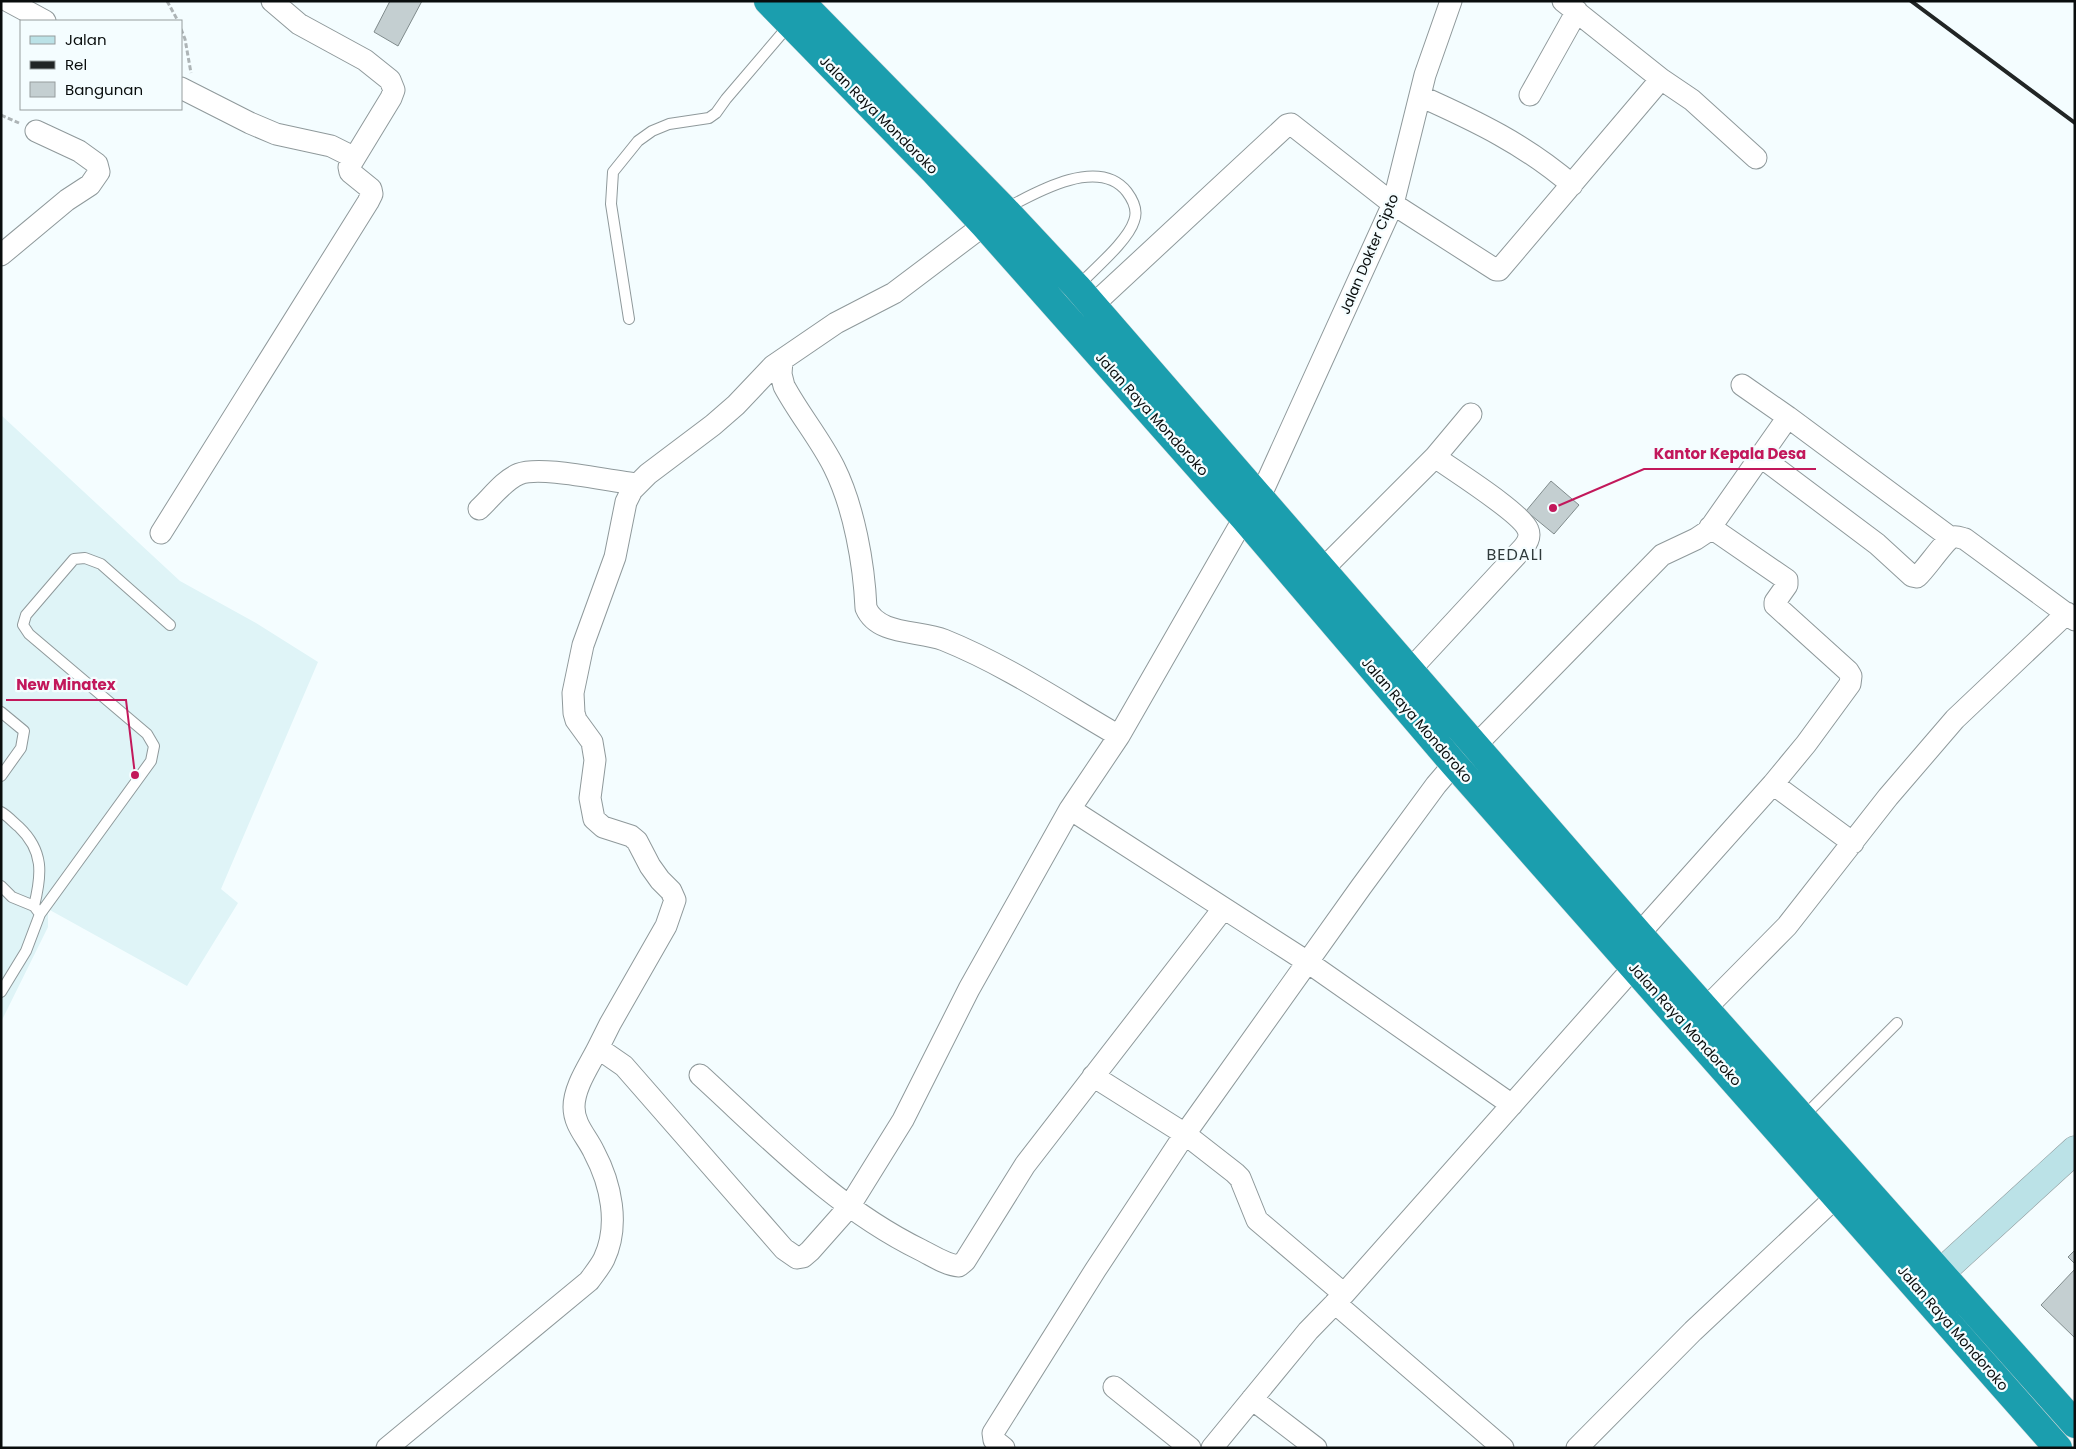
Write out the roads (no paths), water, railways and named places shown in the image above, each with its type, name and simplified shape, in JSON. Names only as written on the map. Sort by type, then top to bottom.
[{"type":"highway","name":"Jalan Raya Mondoroko","points":[[768,1],[798,13],[933,170],[995,218],[1072,299],[1252,508],[1454,764],[2058,1448]]},
{"type":"highway","name":"Jalan Raya Mondoroko","points":[[1252,508],[1322,570],[1705,1009],[2075,1424]]},
{"type":"highway","points":[[1578,903],[1597,885]]},
{"type":"street","points":[[8,1],[43,20]]},
{"type":"street","points":[[161,533],[368,202],[372,194],[371,189],[350,172],[349,167],[394,90],[390,80],[365,60],[299,24],[272,1]]},
{"type":"street","name":"Jalan Dokter Cipto","points":[[598,1048],[624,1066],[784,1248],[797,1258],[810,1251],[846,1205],[903,1120],[969,988],[1070,810],[1119,736],[1252,508],[1393,204],[1425,75],[1451,1]]},
{"type":"street","points":[[1530,95],[1570,6],[1662,79],[1692,100],[1756,158]]},
{"type":"street","points":[[1072,299],[1288,125],[1294,126],[1393,204],[1496,270],[1499,270],[1662,79]]},
{"type":"street","points":[[188,92],[276,134],[331,146],[353,158]]},
{"type":"street","points":[[1420,96],[1498,133],[1551,167],[1572,186]]},
{"type":"street","points":[[1,255],[67,200],[90,185],[98,172],[97,164],[80,151],[36,131]]},
{"type":"street","points":[[387,1448],[589,1281],[604,1259],[610,1237],[612,1212],[609,1188],[598,1158],[576,1121],[575,1095],[610,1024],[666,926],[675,900],[671,890],[660,880],[650,866],[637,841],[631,836],[603,826],[594,819],[590,798],[595,760],[592,742],[576,720],[573,704],[575,680],[584,645],[615,557],[626,502],[632,490],[643,479],[736,405],[768,370],[836,323],[894,293],[995,218]]},
{"type":"street","points":[[782,360],[781,374],[784,386],[834,467],[846,497],[858,546],[866,608],[870,617],[876,622],[889,627],[942,639],[986,659],[1119,736]]},
{"type":"street","points":[[1742,385],[1951,538]]},
{"type":"street","points":[[1322,570],[1435,457],[1471,414]]},
{"type":"street","points":[[1475,746],[1662,555],[1696,539],[1710,527],[1788,417]]},
{"type":"street","points":[[1705,1009],[1787,926],[1888,797],[1955,719],[2071,616],[1965,539],[1958,537],[1951,538],[1923,572],[1917,576],[1912,576],[1877,544],[1760,456]]},
{"type":"street","points":[[1409,671],[1523,548],[1529,536],[1528,529],[1522,522],[1491,496],[1435,457]]},
{"type":"street","points":[[479,509],[501,487],[521,473],[565,473],[643,479]]},
{"type":"street","points":[[1639,934],[1773,784],[1812,737],[1850,684],[1851,676],[1848,670],[1776,605],[1775,602],[1786,585],[1785,578],[1710,527]]},
{"type":"street","points":[[1004,1448],[994,1440],[993,1433],[1091,1277],[1185,1134],[1378,864],[1436,785],[1454,764]]},
{"type":"street","points":[[1773,784],[1853,843]]},
{"type":"street","points":[[1070,810],[1309,963],[1512,1105]]},
{"type":"street","points":[[700,1075],[825,1189],[870,1223],[895,1238],[945,1262],[959,1266],[965,1261],[1024,1165],[1223,909]]},
{"type":"street","points":[[1212,1448],[1308,1331],[1340,1299],[1634,967]]},
{"type":"street","points":[[1093,1076],[1185,1134],[1240,1178],[1257,1220],[1340,1299],[1503,1448]]},
{"type":"street","points":[[1920,1292],[2075,1150]]},
{"type":"street","points":[[1577,1448],[1693,1331],[1837,1196]]},
{"type":"street","points":[[1114,1387],[1190,1448]]},
{"type":"street","points":[[1252,1399],[1316,1448]]},
{"type":"lane","points":[[629,319],[611,204],[613,172],[638,141],[652,131],[668,124],[709,118],[716,113],[798,13]]},
{"type":"lane","points":[[995,218],[1028,196],[1074,179],[1095,176],[1114,180],[1126,191],[1134,205],[1135,219],[1127,235],[1072,299]]},
{"type":"lane","points":[[37,910],[151,761],[154,746],[147,734],[29,634],[23,625],[26,615],[74,559],[85,558],[101,564],[170,625]]},
{"type":"lane","points":[[1,712],[24,732],[21,748],[1,776]]},
{"type":"lane","points":[[1,812],[31,839],[38,857],[40,882],[37,910],[26,951],[1,992]]},
{"type":"lane","points":[[1,886],[12,897],[37,910]]},
{"type":"lane","points":[[1803,1117],[1897,1024]]},
{"type":"railway","points":[[1911,1],[2075,123]]},
{"type":"place","name":"Kantor Kepala Desa","points":[[1553,508]]},
{"type":"place","name":"New Minatex","points":[[135,775]]},
{"type":"district","name":"BEDALI","points":[[1515,554]]}]
